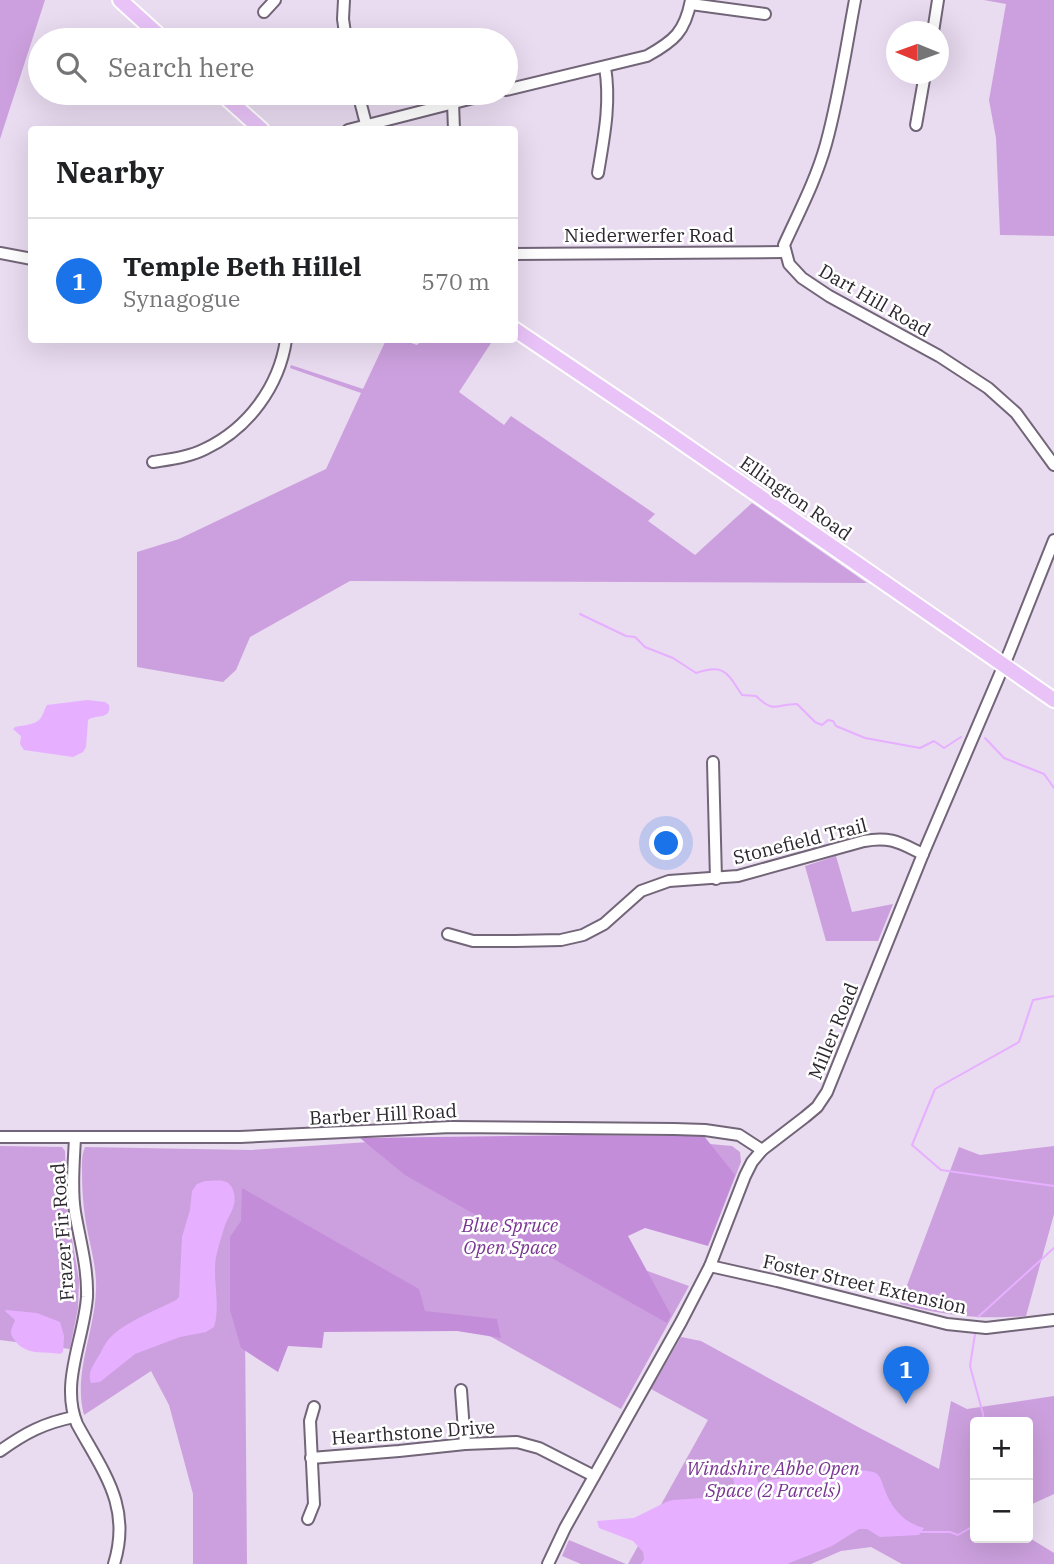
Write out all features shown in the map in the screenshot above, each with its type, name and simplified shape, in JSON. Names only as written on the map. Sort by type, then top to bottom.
[{"type":"main road","points":[[120,0],[151,28]]},
{"type":"main road","points":[[234,105],[258,126]]},
{"type":"main road","name":"Ellington Road","points":[[518,332],[1054,700]]},
{"type":"street","points":[[264,12],[275,0]]},
{"type":"street","points":[[344,28],[345,0]]},
{"type":"street","points":[[785,252],[784,245],[827,144],[855,0]]},
{"type":"street","points":[[935,21],[938,0]]},
{"type":"street","points":[[518,87],[647,56],[667,46],[683,27],[691,2],[765,14]]},
{"type":"street","points":[[598,173],[608,110],[605,67]]},
{"type":"street","points":[[916,125],[923,84]]},
{"type":"street","points":[[361,105],[366,124]]},
{"type":"street","points":[[360,126],[441,105]]},
{"type":"street","points":[[453,105],[454,126]]},
{"type":"street","name":"Niederwerfer Road","points":[[518,254],[785,252]]},
{"type":"street","name":"Dart Hill Road","points":[[785,252],[789,264],[802,278],[829,296],[939,356],[988,388],[1016,413],[1054,465]]},
{"type":"street","points":[[0,253],[28,258]]},
{"type":"street","points":[[153,462],[204,450],[223,439],[255,411],[268,392],[280,365],[285,343]]},
{"type":"street","points":[[1004,665],[1054,540]]},
{"type":"street","name":"Miller Road","points":[[548,1564],[565,1528],[710,1266],[752,1162],[762,1150],[811,1112],[827,1092],[923,854],[1004,665]]},
{"type":"street","points":[[713,762],[716,879]]},
{"type":"street","name":"Stonefield Trail","points":[[448,934],[472,941],[561,940],[583,935],[604,924],[641,891],[668,881],[738,876],[877,838],[888,838],[923,854]]},
{"type":"street","name":"Barber Hill Road","points":[[0,1137],[240,1137],[451,1127],[674,1129],[739,1135],[762,1150]]},
{"type":"street","name":"Frazer Fir Road","points":[[75,1138],[74,1198],[85,1258],[87,1298],[72,1379],[71,1399],[74,1417],[108,1478],[118,1508],[119,1531],[114,1564]]},
{"type":"street","name":"Foster Street Extension","points":[[710,1266],[947,1324],[986,1328],[1054,1320]]},
{"type":"street","points":[[461,1390],[466,1444]]},
{"type":"street","points":[[308,1519],[314,1504],[310,1421],[314,1406]]},
{"type":"street","points":[[0,1451],[33,1430],[74,1417]]},
{"type":"street","name":"Hearthstone Drive","points":[[312,1458],[466,1444],[517,1443],[539,1448],[594,1476]]},
{"type":"green space","points":[[0,0],[45,0],[36,28],[28,28],[28,53],[0,139]]},
{"type":"green space","points":[[984,0],[1054,0],[1054,236],[1000,235],[996,138],[989,100],[1006,4]]},
{"type":"green space","points":[[385,343],[491,343],[459,392],[504,425],[511,416],[655,514],[648,521],[695,555],[752,503],[867,583],[350,581],[250,637],[236,670],[223,682],[137,667],[137,552],[179,539],[326,469],[361,393],[290,368],[291,365],[363,389]]},
{"type":"green space","points":[[836,856],[852,912],[893,904],[878,941],[826,941],[805,866]]},
{"type":"green space","name":"Blue Spruce Open Space","points":[[666,1140],[732,1146],[740,1152],[741,1162],[710,1241],[626,1209],[606,1256],[689,1286],[621,1409],[459,1319],[245,1326],[247,1564],[193,1564],[193,1494],[169,1405],[151,1371],[84,1415],[81,1382],[96,1298],[94,1265],[83,1201],[82,1161],[85,1147],[251,1150],[369,1142]]},
{"type":"green space","points":[[0,1146],[62,1147],[65,1151],[67,1209],[79,1280],[78,1308],[70,1349],[0,1340]]},
{"type":"green space","points":[[1054,1146],[1054,1214],[1026,1316],[962,1316],[900,1304],[959,1147],[980,1155]]},
{"type":"green space","name":"Windshire Abbe Open Space (2 Parcels)","points":[[681,1337],[701,1341],[939,1469],[951,1401],[967,1409],[1054,1396],[1054,1494],[1033,1504],[1033,1417],[970,1417],[970,1543],[1033,1543],[1033,1540],[1054,1553],[1054,1564],[902,1564],[871,1547],[841,1551],[811,1564],[628,1564],[708,1420],[651,1389]]},
{"type":"green space","points":[[569,1540],[626,1564],[581,1564],[562,1556]]},
{"type":"shaded area","points":[[87,700],[105,702],[109,705],[109,710],[106,715],[88,720],[86,747],[83,752],[73,757],[24,750],[20,744],[21,736],[13,729],[15,727],[37,721],[47,705]]},
{"type":"shaded area","points":[[704,1136],[735,1175],[708,1246],[645,1228],[628,1236],[671,1315],[667,1323],[405,1175],[360,1138]]},
{"type":"shaded area","points":[[205,1181],[225,1181],[231,1186],[234,1195],[234,1205],[216,1257],[217,1310],[214,1327],[206,1332],[180,1337],[135,1354],[100,1382],[91,1383],[91,1370],[111,1336],[179,1297],[182,1237],[192,1191],[197,1184]]},
{"type":"shaded area","points":[[242,1188],[419,1289],[425,1311],[497,1319],[501,1338],[457,1331],[324,1332],[322,1348],[288,1346],[278,1372],[241,1348],[230,1310],[230,1237],[241,1221]]},
{"type":"shaded area","points":[[6,1310],[37,1313],[60,1322],[64,1336],[63,1352],[37,1352],[21,1346],[11,1333],[15,1320]]},
{"type":"shaded area","points":[[743,1458],[753,1464],[758,1482],[839,1471],[869,1471],[877,1474],[890,1502],[899,1514],[924,1528],[919,1535],[880,1537],[867,1529],[859,1529],[832,1546],[787,1564],[641,1564],[644,1559],[643,1552],[633,1541],[599,1528],[597,1521],[634,1518],[673,1500],[733,1499],[738,1495],[733,1478],[734,1465]]},
{"type":"waterway","points":[[580,614],[626,636],[635,637],[645,647],[673,658],[696,673],[713,669],[724,672],[742,695],[756,696],[767,705],[775,707],[797,704],[815,722],[822,725],[828,720],[833,721],[836,726],[865,738],[920,748],[934,741],[944,748],[961,737]]},
{"type":"waterway","points":[[985,738],[1004,758],[1044,774],[1054,788]]},
{"type":"waterway","points":[[1054,996],[1033,1000],[1019,1042],[935,1089],[912,1145],[941,1170],[1054,1186]]},
{"type":"waterway","points":[[978,1317],[1054,1248]]},
{"type":"waterway","points":[[975,1334],[970,1366],[983,1417]]},
{"type":"waterway","points":[[921,1532],[950,1532],[958,1535],[970,1528]]},
{"type":"place","name":"Temple Beth Hillel","points":[[906,1404]]}]
